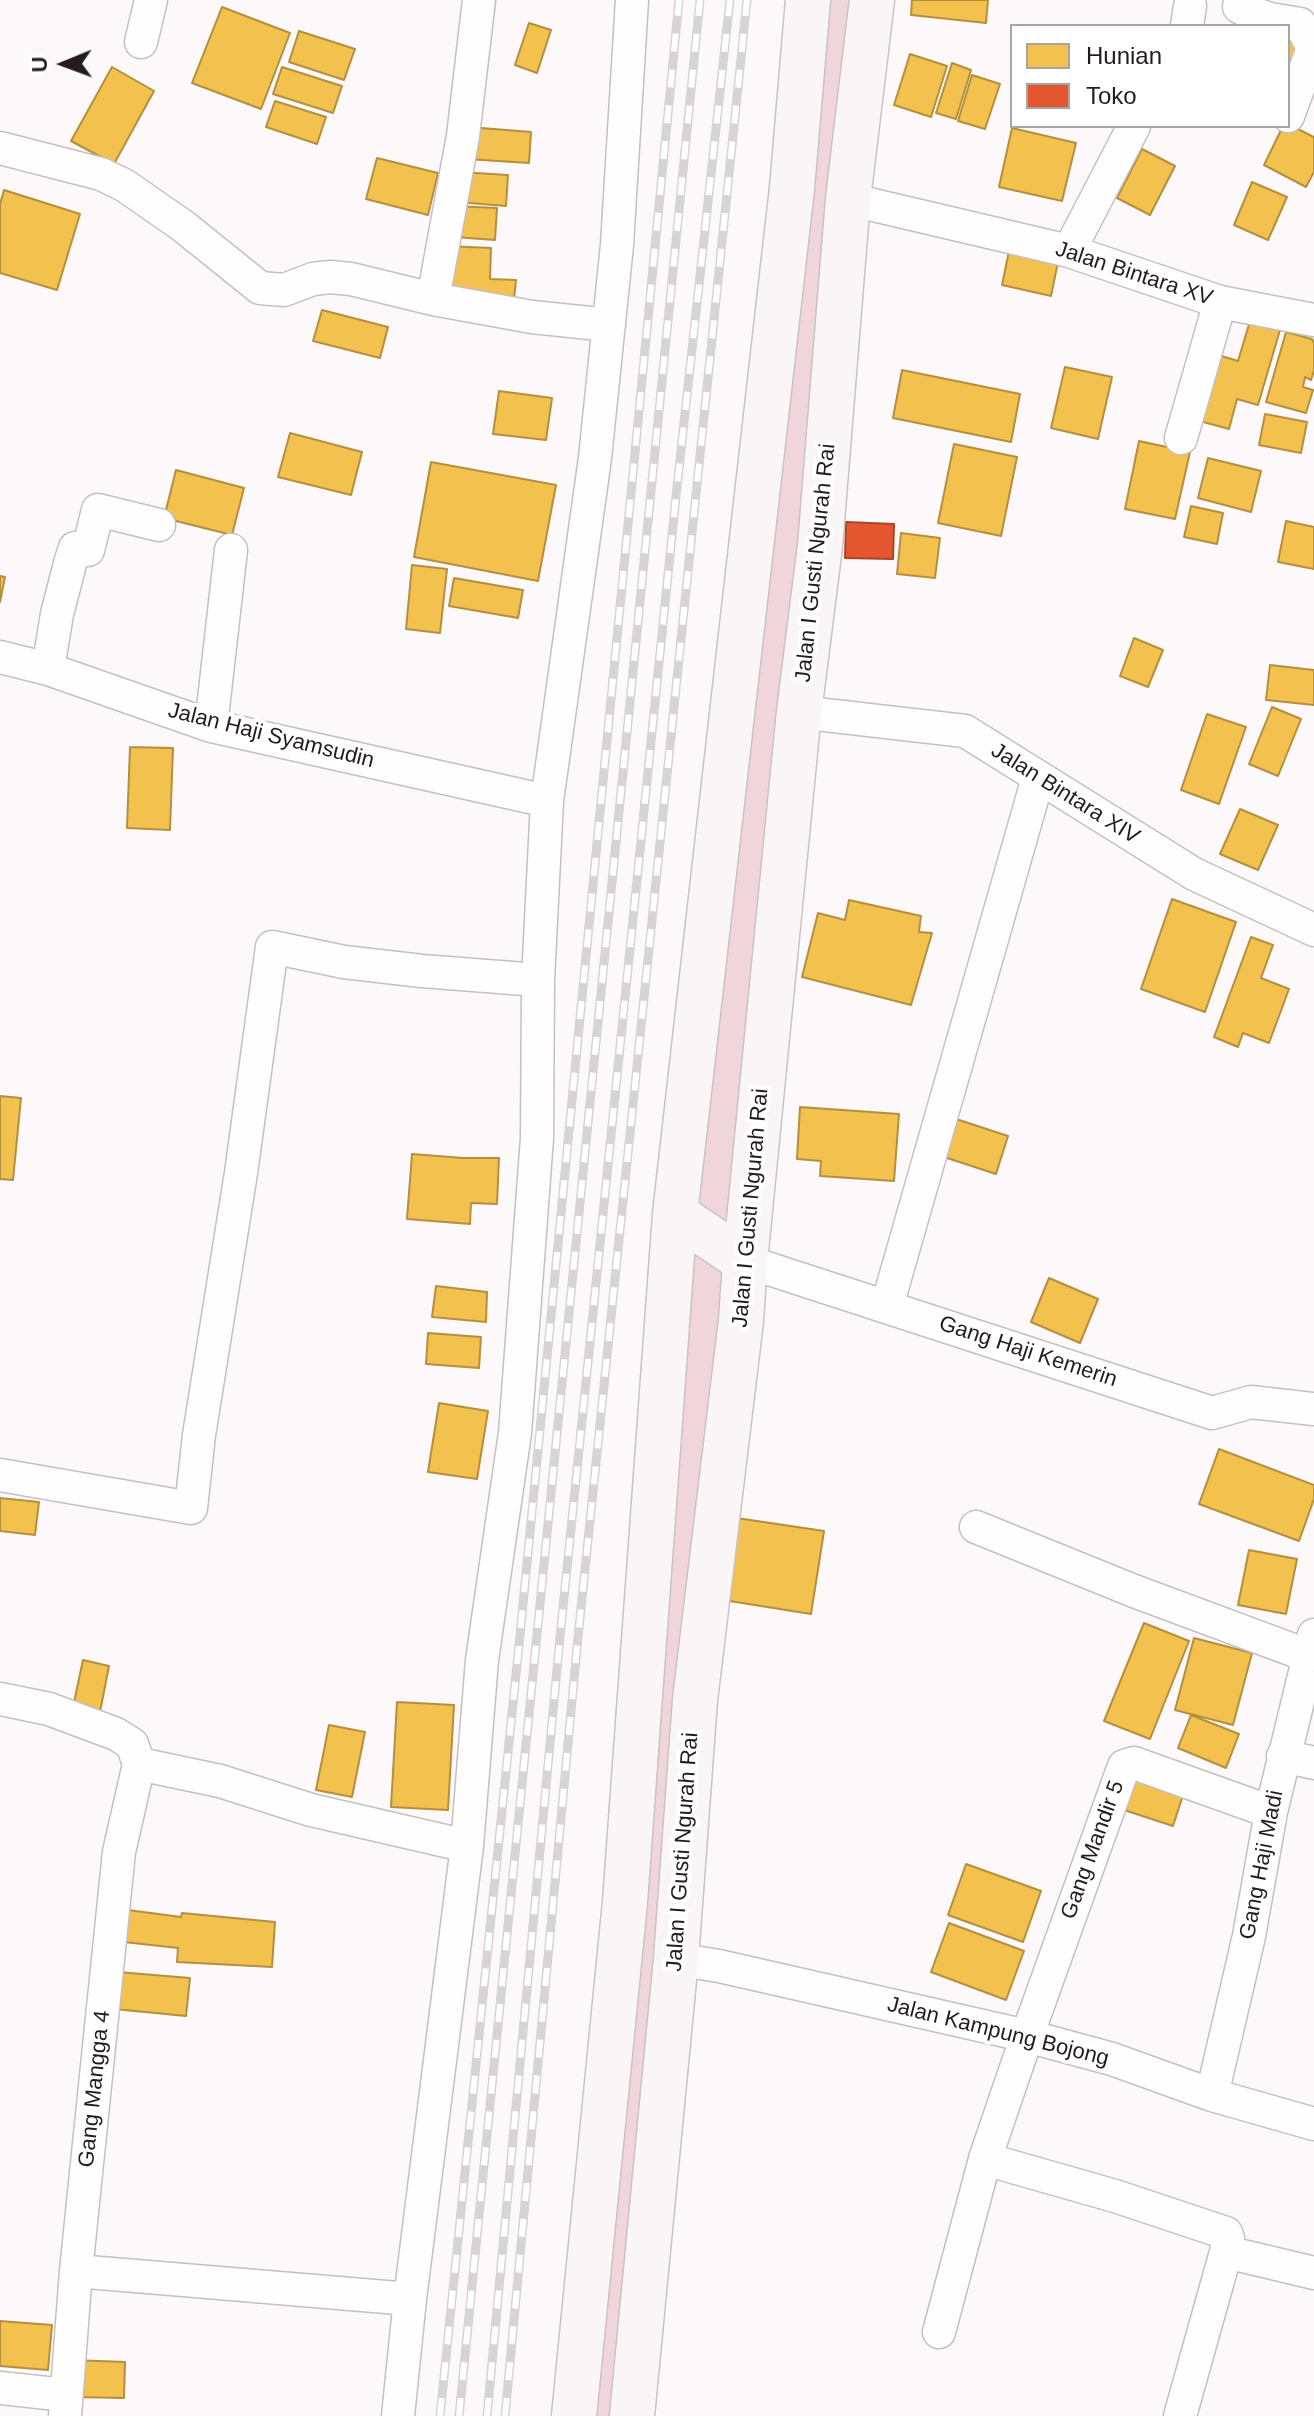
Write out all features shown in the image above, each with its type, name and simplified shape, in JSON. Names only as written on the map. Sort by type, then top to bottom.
[{"type":"main road","points":[[574,2416],[625,1902],[675,1214],[792,188],[808,0]]},
{"type":"main road","name":"Jalan I Gusti Ngurah Rai","points":[[632,2416],[676,1959],[695,1700],[741,1321],[799,712],[820,546],[848,199],[872,0]]},
{"type":"main road","points":[[792,188],[848,199]]},
{"type":"main road","points":[[675,1214],[745,1261]]},
{"type":"street","points":[[141,42],[151,0]]},
{"type":"street","points":[[433,299],[463,136],[479,0]]},
{"type":"street","points":[[398,2416],[467,1846],[482,1660],[517,1404],[537,1138],[538,980],[547,801],[595,458],[617,245],[632,0]]},
{"type":"street","points":[[1240,0],[1239,7],[1247,11],[1300,24],[1313,48],[1290,111]]},
{"type":"street","points":[[1069,251],[1133,128]]},
{"type":"street","points":[[0,148],[91,171],[124,185],[183,226],[260,288],[284,290],[313,279],[351,279],[433,299],[532,317],[609,325]]},
{"type":"street","name":"Jalan Bintara XV","points":[[848,199],[1069,251],[1220,302],[1314,320]]},
{"type":"street","points":[[1181,438],[1220,302]]},
{"type":"street","points":[[48,669],[57,614],[71,560],[75,548],[88,550],[98,510],[159,525]]},
{"type":"street","points":[[211,726],[231,550]]},
{"type":"street","name":"Jalan Haji Syamsudin","points":[[0,657],[48,669],[211,726],[547,801]]},
{"type":"street","name":"Jalan Bintara XIV","points":[[799,712],[965,731],[1194,874],[1314,930]]},
{"type":"street","points":[[887,1306],[1038,778]]},
{"type":"street","points":[[0,1475],[191,1508],[199,1435],[241,1173],[272,947],[344,962],[538,980]]},
{"type":"street","name":"Gang Haji Kemerin","points":[[745,1261],[1212,1413],[1251,1402],[1314,1409]]},
{"type":"street","points":[[976,1527],[1134,1591],[1312,1645]]},
{"type":"street","name":"Gang Haji Madi","points":[[1212,2095],[1249,1936],[1271,1812],[1298,1760],[1312,1645]]},
{"type":"street","points":[[0,1699],[49,1709],[116,1734],[132,1744],[139,1764],[220,1781],[311,1810],[467,1846]]},
{"type":"street","name":"Gang Mandir 5","points":[[1027,2036],[1124,1766],[1134,1763],[1271,1812]]},
{"type":"street","name":"Gang Mangga 4","points":[[66,2406],[76,2271],[119,1852],[139,1764]]},
{"type":"street","name":"Jalan Kampung Bojong","points":[[676,1959],[1027,2036],[1112,2059],[1212,2095],[1314,2124]]},
{"type":"street","points":[[939,2332],[985,2159],[1027,2036]]},
{"type":"street","points":[[985,2159],[1221,2230],[1228,2238],[1180,2416]]},
{"type":"street","points":[[1226,2252],[1314,2273]]},
{"type":"street","points":[[76,2271],[410,2299]]},
{"type":"street","points":[[0,2388],[66,2406]]},
{"type":"shaded area","points":[[808,0],[872,0],[632,2416],[574,2416]]},
{"type":"building: Hunian","points":[[912,0],[988,0],[986,23],[911,15]]},
{"type":"building: Hunian","points":[[222,7],[290,33],[261,109],[192,83]]},
{"type":"building: Hunian","points":[[529,23],[551,30],[537,73],[515,65]]},
{"type":"building: Hunian","points":[[299,31],[355,49],[344,80],[289,62]]},
{"type":"building: Hunian","points":[[1290,35],[1304,40],[1290,74]]},
{"type":"building: Hunian","points":[[910,54],[947,66],[931,117],[894,105]]},
{"type":"building: Hunian","points":[[952,63],[971,70],[956,119],[936,113]]},
{"type":"building: Hunian","points":[[112,67],[154,91],[114,164],[71,141]]},
{"type":"building: Hunian","points":[[282,67],[342,86],[333,113],[273,94]]},
{"type":"building: Hunian","points":[[972,75],[1000,84],[985,129],[958,121]]},
{"type":"building: Hunian","points":[[275,101],[326,117],[317,144],[266,127]]},
{"type":"building: Hunian","points":[[1290,125],[1314,137],[1314,172],[1306,187],[1264,165],[1282,128],[1290,128]]},
{"type":"building: Hunian","points":[[469,127],[531,132],[529,163],[467,159]]},
{"type":"building: Hunian","points":[[1012,128],[1076,143],[1062,201],[999,187]]},
{"type":"building: Hunian","points":[[1142,149],[1175,166],[1150,215],[1117,198]]},
{"type":"building: Hunian","points":[[377,158],[438,173],[428,215],[366,199]]},
{"type":"building: Hunian","points":[[459,172],[508,175],[506,206],[457,202]]},
{"type":"building: Hunian","points":[[1252,182],[1287,197],[1268,240],[1234,225]]},
{"type":"building: Hunian","points":[[4,190],[80,214],[57,290],[0,273],[0,204]]},
{"type":"building: Hunian","points":[[455,206],[497,208],[495,240],[454,237]]},
{"type":"building: Hunian","points":[[446,246],[491,248],[490,279],[516,280],[514,299],[444,295]]},
{"type":"building: Hunian","points":[[1010,246],[1059,257],[1051,296],[1002,285]]},
{"type":"building: Hunian","points":[[322,310],[388,327],[380,358],[313,341]]},
{"type":"building: Hunian","points":[[1250,321],[1280,330],[1258,405],[1237,399],[1229,429],[1196,420],[1215,354],[1238,361]]},
{"type":"building: Hunian","points":[[1286,332],[1312,339],[1314,343],[1314,371],[1311,380],[1305,377],[1303,387],[1313,390],[1306,413],[1266,402]]},
{"type":"building: Hunian","points":[[1065,367],[1112,377],[1098,439],[1051,428]]},
{"type":"building: Hunian","points":[[902,370],[1020,394],[1011,442],[893,418]]},
{"type":"building: Hunian","points":[[499,391],[552,398],[546,440],[493,434]]},
{"type":"building: Hunian","points":[[1265,414],[1307,422],[1301,453],[1259,445]]},
{"type":"building: Hunian","points":[[290,433],[362,452],[351,495],[278,477]]},
{"type":"building: Hunian","points":[[1139,441],[1190,452],[1175,519],[1125,509]]},
{"type":"building: Hunian","points":[[954,444],[1017,457],[1001,536],[938,523]]},
{"type":"building: Hunian","points":[[1208,458],[1261,471],[1251,512],[1198,498]]},
{"type":"building: Hunian","points":[[431,462],[556,485],[538,581],[414,557]]},
{"type":"building: Hunian","points":[[176,470],[244,488],[232,535],[164,518]]},
{"type":"building: Hunian","points":[[1191,506],[1223,513],[1217,544],[1184,537]]},
{"type":"building: Hunian","points":[[1286,521],[1314,527],[1314,569],[1278,562]]},
{"type":"building: Hunian","points":[[901,533],[940,538],[935,578],[897,574]]},
{"type":"building: Hunian","points":[[412,565],[447,569],[440,633],[406,629]]},
{"type":"building: Hunian","points":[[0,576],[5,577],[0,602]]},
{"type":"building: Hunian","points":[[454,578],[523,590],[518,618],[449,606]]},
{"type":"building: Hunian","points":[[1134,638],[1163,650],[1148,687],[1120,676]]},
{"type":"building: Hunian","points":[[1270,665],[1314,670],[1314,705],[1266,700]]},
{"type":"building: Hunian","points":[[1272,707],[1301,719],[1278,776],[1249,764]]},
{"type":"building: Hunian","points":[[1207,714],[1246,727],[1219,804],[1181,790]]},
{"type":"building: Hunian","points":[[130,747],[173,748],[170,830],[127,828]]},
{"type":"building: Hunian","points":[[1240,809],[1278,825],[1258,870],[1220,854]]},
{"type":"building: Hunian","points":[[1172,899],[1236,922],[1205,1012],[1141,989]]},
{"type":"building: Hunian","points":[[849,900],[921,916],[919,932],[932,933],[911,1005],[802,977],[818,913],[845,920]]},
{"type":"building: Hunian","points":[[1251,937],[1273,945],[1261,978],[1289,989],[1269,1043],[1243,1033],[1238,1047],[1214,1037]]},
{"type":"building: Hunian","points":[[0,1096],[21,1098],[13,1180],[0,1179]]},
{"type":"building: Hunian","points":[[800,1107],[899,1114],[894,1181],[820,1176],[821,1161],[797,1159]]},
{"type":"building: Hunian","points":[[950,1117],[1008,1136],[996,1174],[938,1155]]},
{"type":"building: Hunian","points":[[412,1154],[499,1158],[497,1204],[471,1203],[470,1224],[407,1219]]},
{"type":"building: Hunian","points":[[1049,1278],[1098,1299],[1080,1343],[1031,1322]]},
{"type":"building: Hunian","points":[[436,1286],[487,1292],[486,1322],[432,1317]]},
{"type":"building: Hunian","points":[[428,1333],[481,1337],[479,1368],[426,1364]]},
{"type":"building: Hunian","points":[[439,1403],[488,1411],[477,1479],[428,1472]]},
{"type":"building: Hunian","points":[[1219,1449],[1314,1485],[1314,1499],[1299,1541],[1199,1504]]},
{"type":"building: Hunian","points":[[0,1498],[39,1502],[35,1535],[0,1531]]},
{"type":"building: Hunian","points":[[730,1517],[824,1531],[811,1614],[717,1599]]},
{"type":"building: Hunian","points":[[1249,1550],[1297,1559],[1286,1614],[1238,1605]]},
{"type":"building: Hunian","points":[[1144,1623],[1189,1641],[1150,1739],[1104,1721]]},
{"type":"building: Hunian","points":[[1194,1638],[1252,1653],[1233,1725],[1175,1710]]},
{"type":"building: Hunian","points":[[83,1660],[109,1666],[100,1712],[73,1707]]},
{"type":"building: Hunian","points":[[397,1702],[454,1705],[448,1810],[391,1807]]},
{"type":"building: Hunian","points":[[1191,1715],[1239,1734],[1226,1768],[1178,1748]]},
{"type":"building: Hunian","points":[[329,1725],[365,1732],[352,1797],[316,1790]]},
{"type":"building: Hunian","points":[[1133,1772],[1185,1789],[1173,1826],[1121,1809]]},
{"type":"building: Hunian","points":[[966,1864],[1041,1891],[1023,1942],[948,1915]]},
{"type":"building: Hunian","points":[[128,1910],[181,1917],[182,1913],[275,1922],[272,1967],[177,1962],[178,1948],[124,1942]]},
{"type":"building: Hunian","points":[[949,1923],[1024,1951],[1006,2000],[931,1972]]},
{"type":"building: Hunian","points":[[118,1972],[190,1978],[186,2016],[114,2009]]},
{"type":"building: Hunian","points":[[0,2321],[52,2325],[48,2370],[0,2366]]},
{"type":"building: Hunian","points":[[72,2360],[125,2362],[124,2398],[72,2397]]},
{"type":"building: Toko","points":[[846,522],[894,524],[893,559],[845,558]]},
{"type":"railway","points":[[440,2416],[520,1635],[679,0]]},
{"type":"railway","points":[[459,2416],[700,0]]},
{"type":"railway","points":[[487,2416],[560,1637],[676,496],[730,0]]},
{"type":"railway","points":[[505,2416],[578,1637],[747,0]]}]
